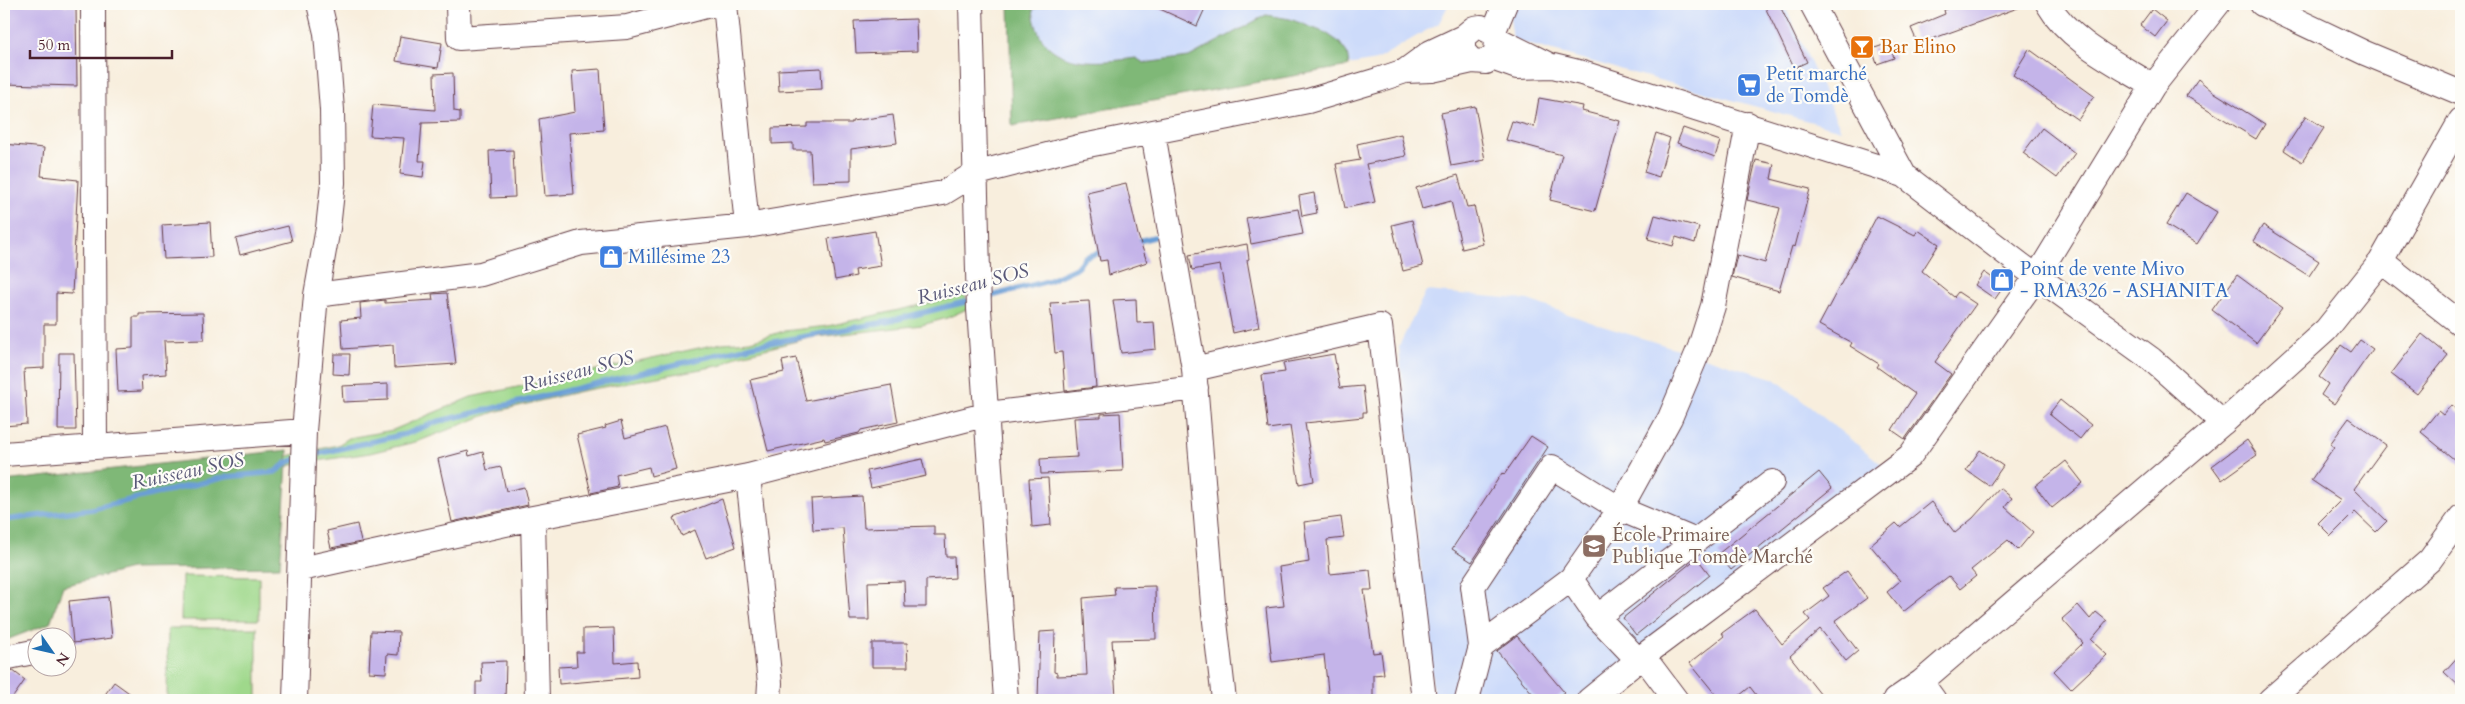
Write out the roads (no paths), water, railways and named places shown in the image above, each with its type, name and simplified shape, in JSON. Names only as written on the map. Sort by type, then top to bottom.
[{"type":"street","points":[[93,4],[95,447]]},
{"type":"street","points":[[296,700],[304,449],[316,295],[328,228],[333,183],[332,100],[326,33],[318,4]]},
{"type":"street","points":[[458,4],[459,38],[627,27],[714,4]]},
{"type":"street","points":[[725,4],[746,226]]},
{"type":"street","points":[[970,4],[979,309],[988,414],[1006,700]]},
{"type":"street","points":[[1482,43],[1490,4]]},
{"type":"street","points":[[1482,43],[1505,4]]},
{"type":"street","points":[[1812,4],[1904,175]]},
{"type":"street","points":[[2048,4],[2056,18],[2078,39],[2152,86]]},
{"type":"street","points":[[1589,700],[1640,658],[1910,456],[2037,276],[2152,86],[2218,4]]},
{"type":"street","points":[[2262,4],[2365,53],[2461,93]]},
{"type":"street","points":[[316,295],[481,274],[581,243],[746,226],[943,193],[974,174],[1078,147],[1308,101],[1405,71],[1431,52],[1482,43],[1517,67],[1553,66],[1582,73],[1748,124],[1904,175],[2037,276],[2152,359],[2223,423]]},
{"type":"street","points":[[1895,700],[1928,691],[2326,330],[2381,261],[2461,120]]},
{"type":"street","points":[[1481,646],[1571,579],[1620,509],[1670,418],[1700,347],[1713,306],[1748,124]]},
{"type":"street","points":[[1154,133],[1195,378],[1213,604],[1224,700]]},
{"type":"street","points":[[2381,261],[2461,324]]},
{"type":"street","points":[[301,569],[533,518],[748,476],[988,414],[1195,378],[1380,326],[1424,700]]},
{"type":"street","points":[[4,454],[95,447],[304,449]]},
{"type":"street","points":[[1467,700],[1481,646],[1473,586],[1552,467],[1620,509],[1696,540]]},
{"type":"street","points":[[748,476],[770,682],[770,700]]},
{"type":"street","points":[[1597,617],[1772,482]]},
{"type":"street","points":[[2270,700],[2430,560],[2461,517]]},
{"type":"street","points":[[533,518],[537,700]]},
{"type":"street","points":[[1571,579],[1597,617],[1640,658],[1676,700]]},
{"type":"street","points":[[4,658],[28,653]]},
{"type":"waterway","name":"Ruisseau SOS","points":[[1135,242],[1154,237]]},
{"type":"waterway","name":"Ruisseau SOS","points":[[984,298],[1048,281],[1076,268],[1085,257],[1104,251]]},
{"type":"waterway","name":"Ruisseau SOS","points":[[308,456],[406,434],[436,422],[757,345],[886,322],[973,300]]},
{"type":"waterway","name":"Ruisseau SOS","points":[[4,520],[92,509],[226,477],[275,472],[288,462],[297,459]]},
{"type":"place","name":"Bar Elino","points":[[1862,47]]},
{"type":"place","name":"Petit marché de Tomdè","points":[[1749,85]]},
{"type":"place","name":"Millésime 23","points":[[611,257]]},
{"type":"place","name":"Point de vente Mivo - RMA326 - ASHANITA","points":[[2002,280]]},
{"type":"place","name":"École Primaire Publique Tomdè Marché","points":[[1594,546]]}]
